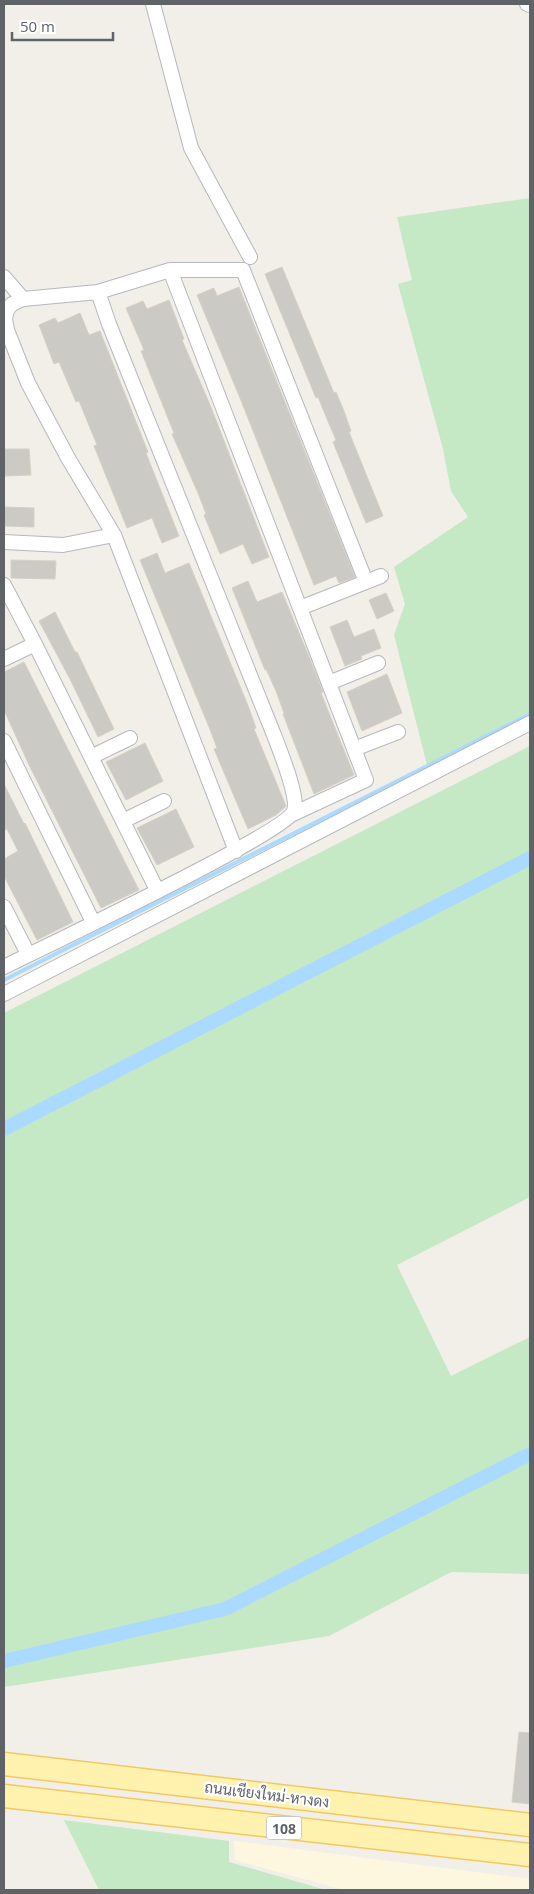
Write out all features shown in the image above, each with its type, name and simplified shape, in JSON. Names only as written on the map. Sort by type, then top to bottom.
[{"type":"main road","name":"ถนนเชียงใหม่-หางดง","points":[[4,1764],[530,1825]]},
{"type":"main road","name":"ถนนเชียงใหม่-หางดง","points":[[4,1796],[530,1855]]},
{"type":"street","points":[[153,4],[191,148],[250,257]]},
{"type":"street","points":[[4,967],[236,851],[284,822],[293,814],[366,780],[170,270]]},
{"type":"street","points":[[236,851],[114,535],[28,383],[7,330],[5,319],[7,310],[12,304],[23,299],[98,292],[170,270],[243,270],[366,582]]},
{"type":"street","points":[[4,276],[23,299]]},
{"type":"street","points":[[98,292],[116,342],[274,735],[295,798],[293,814]]},
{"type":"street","points":[[4,542],[64,545],[114,535]]},
{"type":"street","points":[[300,608],[380,576]]},
{"type":"street","points":[[4,586],[35,644],[157,890]]},
{"type":"street","points":[[4,659],[35,644]]},
{"type":"street","points":[[329,683],[378,663]]},
{"type":"street","points":[[4,994],[530,723]]},
{"type":"street","points":[[354,749],[398,732]]},
{"type":"street","points":[[91,757],[130,738]]},
{"type":"street","points":[[4,741],[93,922]]},
{"type":"street","points":[[123,821],[164,801]]},
{"type":"street","points":[[4,907],[28,954]]},
{"type":"shaded area","points":[[234,1841],[530,1879],[530,1890],[344,1890],[235,1860]]},
{"type":"green space","points":[[530,198],[530,712],[427,765],[394,635],[405,604],[394,567],[468,517],[451,491],[443,449],[398,284],[412,280],[397,217]]},
{"type":"green space","points":[[530,746],[530,1197],[397,1265],[451,1376],[530,1337],[530,1574],[451,1572],[329,1636],[4,1687],[4,1013]]},
{"type":"green space","points":[[64,1820],[229,1841],[229,1862],[326,1890],[99,1890]]},
{"type":"building","points":[[282,267],[334,393],[336,392],[344,411],[351,431],[349,432],[383,516],[366,523],[333,442],[336,440],[318,397],[316,398],[265,274]]},
{"type":"building","points":[[239,287],[355,577],[339,583],[336,576],[314,585],[197,295],[214,288],[217,296]]},
{"type":"building","points":[[169,300],[184,339],[182,340],[211,407],[269,557],[252,564],[243,544],[220,554],[204,515],[206,514],[198,493],[172,434],[174,433],[141,351],[144,350],[126,308],[143,301],[147,309]]},
{"type":"building","points":[[80,313],[89,335],[100,331],[179,536],[162,543],[152,518],[127,528],[94,446],[97,445],[79,401],[76,402],[59,362],[54,364],[39,325],[55,318],[58,323]]},
{"type":"building","points":[[4,449],[29,449],[31,475],[4,476]]},
{"type":"building","points":[[4,507],[34,508],[34,527],[4,526]]},
{"type":"building","points":[[157,553],[165,573],[189,563],[249,708],[256,728],[254,729],[286,806],[276,815],[248,829],[214,749],[217,748],[209,727],[140,560]]},
{"type":"building","points":[[11,560],[56,561],[55,579],[11,578]]},
{"type":"building","points":[[248,581],[257,602],[282,592],[312,664],[323,692],[321,693],[354,775],[314,794],[276,691],[265,670],[232,588]]},
{"type":"building","points":[[386,593],[394,611],[377,619],[369,600]]},
{"type":"building","points":[[55,612],[75,652],[77,652],[114,729],[98,737],[39,621]]},
{"type":"building","points":[[347,620],[354,637],[374,629],[381,648],[361,656],[362,659],[345,666],[330,627]]},
{"type":"building","points":[[24,662],[139,890],[101,908],[29,765],[4,710],[4,672]]},
{"type":"building","points":[[387,674],[402,713],[362,731],[347,692]]},
{"type":"building","points":[[145,743],[163,781],[126,800],[106,762]]},
{"type":"building","points":[[4,784],[73,922],[37,940],[4,876],[4,859],[18,851],[7,829],[4,830]]},
{"type":"building","points":[[176,809],[194,847],[157,865],[137,828]]},
{"type":"building","points":[[519,1732],[530,1733],[530,1804],[512,1802]]},
{"type":"waterway","points":[[4,980],[530,714]]},
{"type":"waterway","points":[[4,1129],[530,858]]},
{"type":"waterway","points":[[4,1661],[225,1609],[530,1454]]}]
